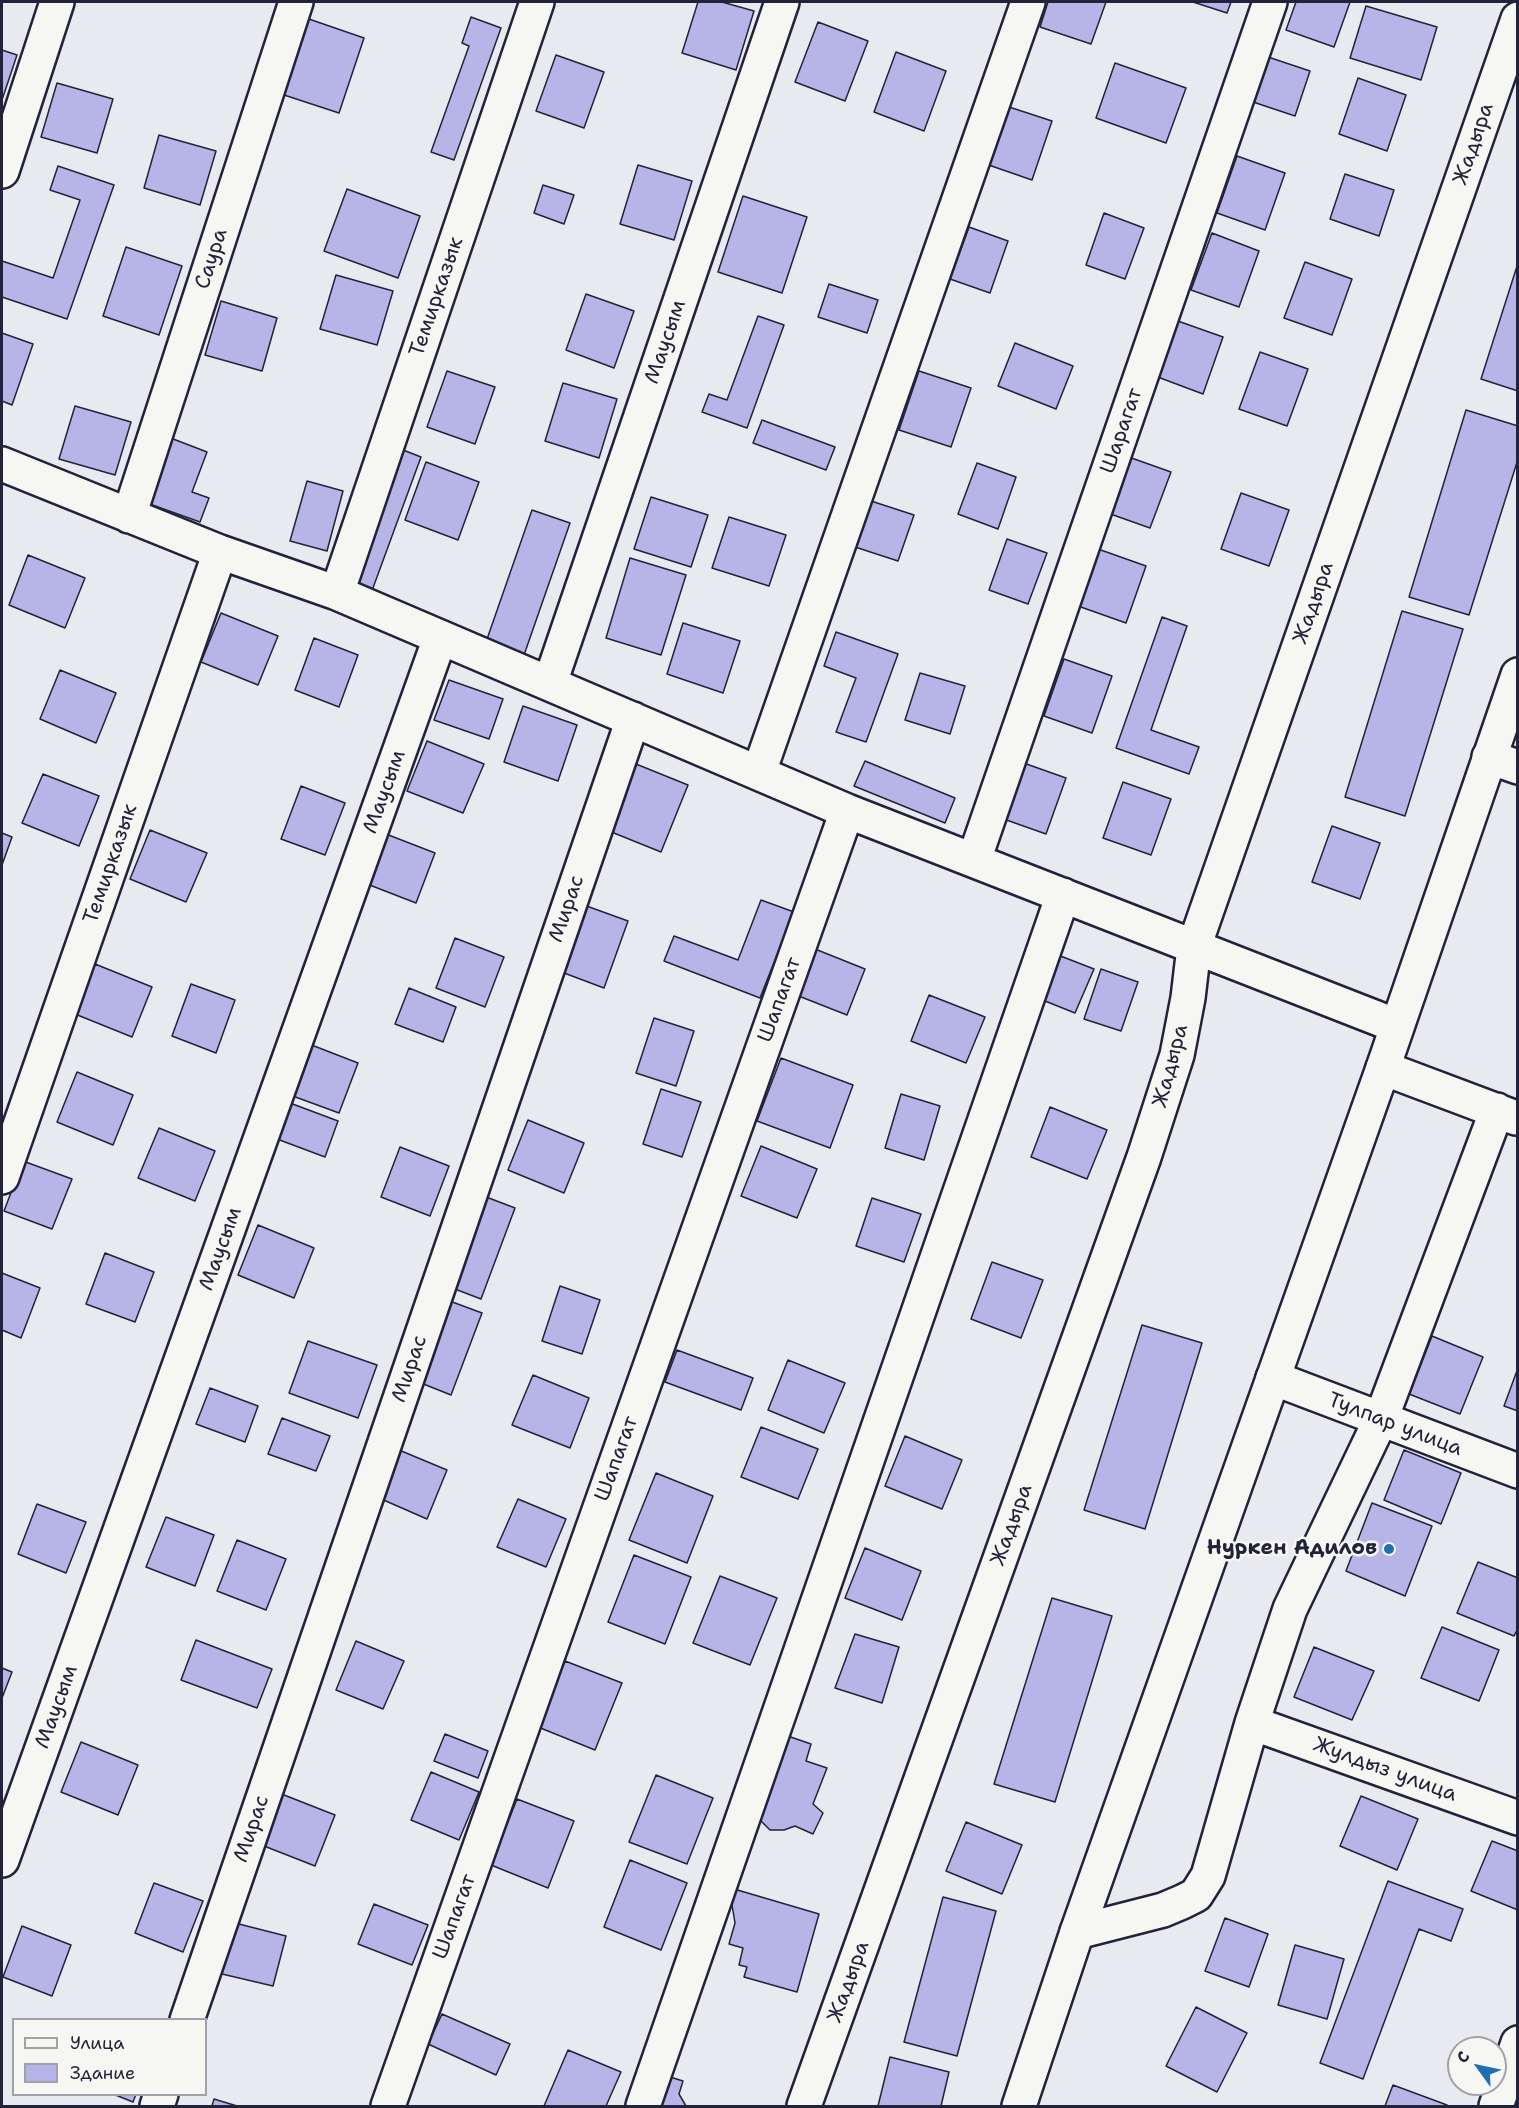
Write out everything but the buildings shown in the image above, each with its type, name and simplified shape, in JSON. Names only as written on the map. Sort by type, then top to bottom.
[{"type":"street","points":[[2,171],[57,2]]},
{"type":"street","name":"Саура","points":[[129,516],[296,2]]},
{"type":"street","name":"Темирказык","points":[[337,592],[537,2]]},
{"type":"street","name":"Маусым","points":[[550,683],[782,2]]},
{"type":"street","points":[[759,772],[1028,2]]},
{"type":"street","name":"Шарагат","points":[[974,860],[1270,2]]},
{"type":"street","name":"Жадыра","points":[[804,2106],[1144,1157],[1177,1055],[1188,998],[1194,947],[1518,19]]},
{"type":"street","points":[[3,469],[220,552],[337,592],[440,638],[847,810],[1397,1026]]},
{"type":"street","name":"Темирказык","points":[[2,1177],[220,552]]},
{"type":"street","name":"Маусым","points":[[2,1860],[440,638]]},
{"type":"street","points":[[1019,2106],[1077,1932],[1397,1026],[1503,762],[1518,675]]},
{"type":"street","name":"Мирас","points":[[187,2018],[633,719]]},
{"type":"street","name":"Шапагат","points":[[388,2106],[847,810]]},
{"type":"street","points":[[643,2106],[1063,895]]},
{"type":"street","points":[[1077,1932],[1163,1910],[1196,1895],[1208,1876],[1252,1723],[1290,1610],[1381,1419],[1507,1114],[1383,1068]]},
{"type":"street","name":"Тулпар улица","points":[[1273,1378],[1518,1471]]},
{"type":"street","name":"Жулдыз улица","points":[[1252,1723],[1518,1818]]},
{"type":"street","points":[[1496,2106],[1518,2043]]},
{"type":"place","name":"Нуркен Адилов","points":[[1389,1549]]}]
